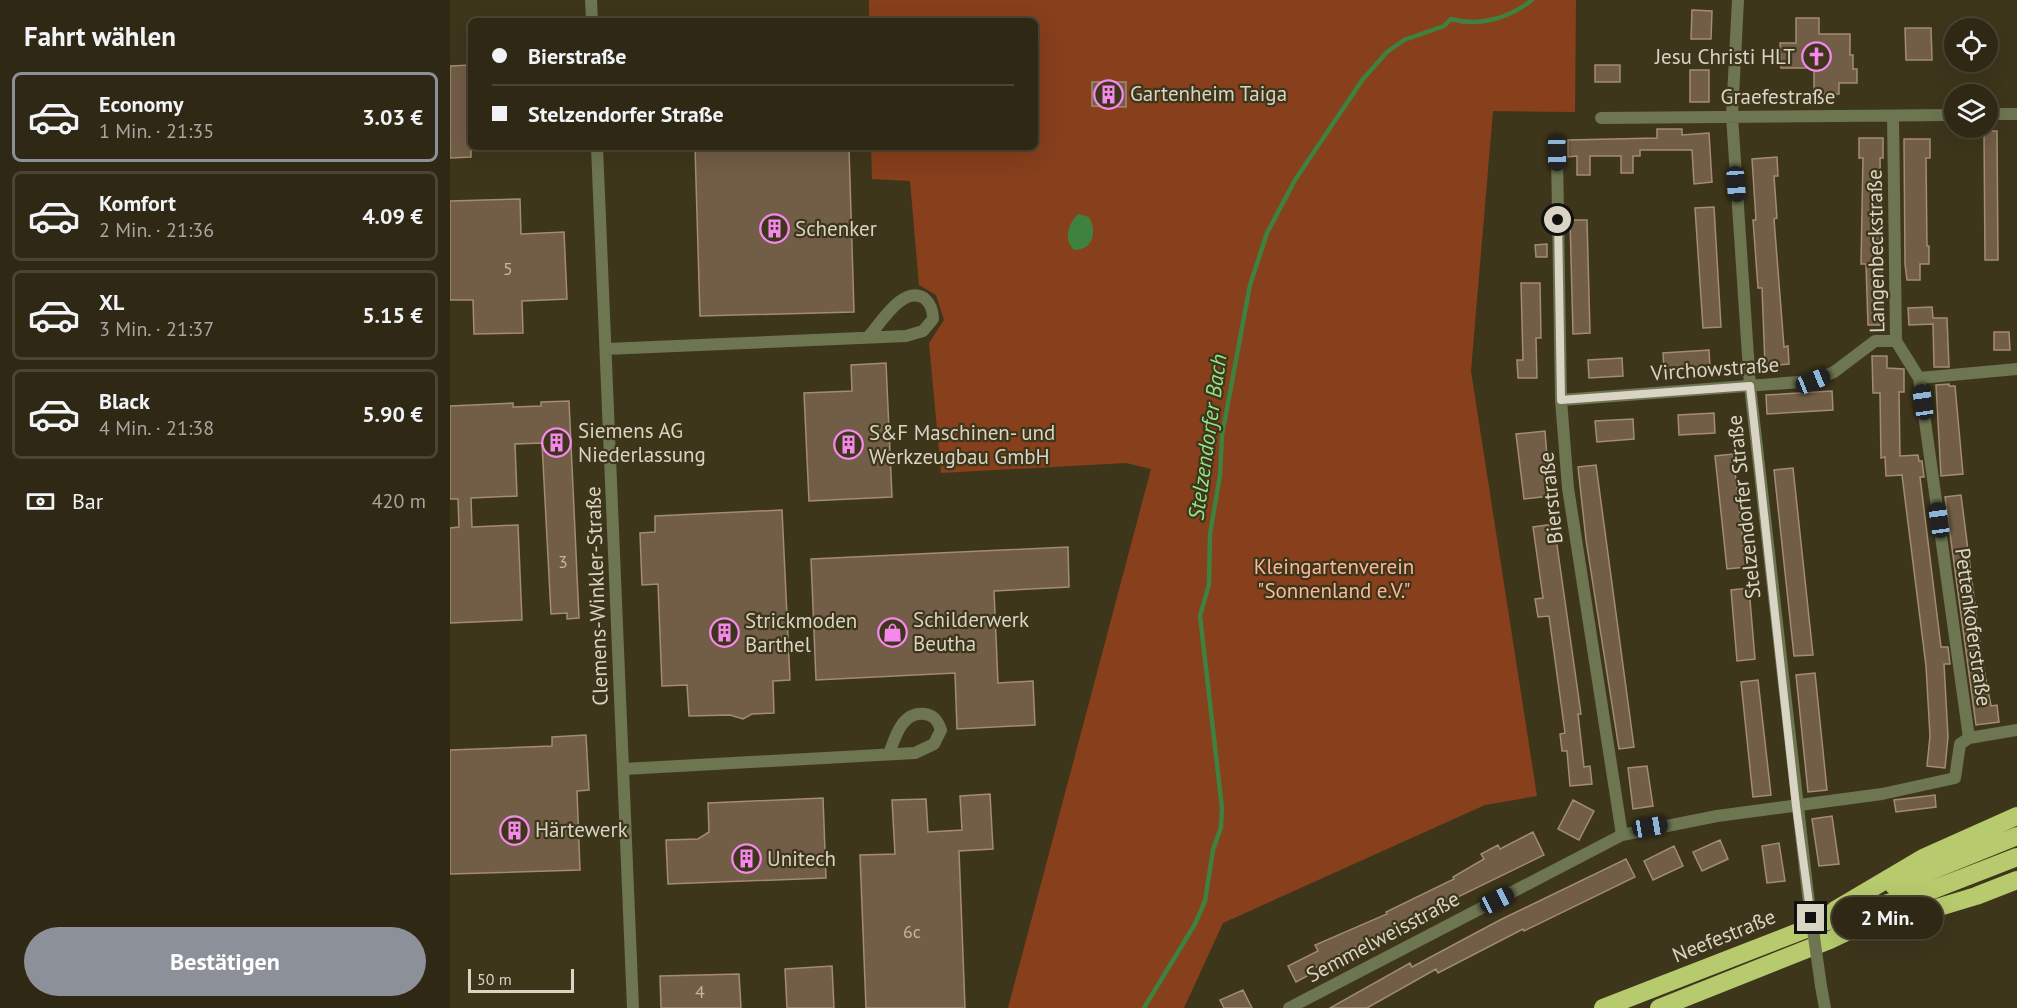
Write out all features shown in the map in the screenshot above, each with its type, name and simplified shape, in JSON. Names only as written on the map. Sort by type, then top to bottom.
[{"type":"highway","points":[[1830,915],[1923,858],[2017,816]]},
{"type":"highway","points":[[1830,915],[2017,836]]},
{"type":"highway","name":"Neefestraße","points":[[1659,1008],[1830,940],[1932,890],[2017,857]]},
{"type":"highway","points":[[1830,940],[1934,910],[2017,880]]},
{"type":"highway","name":"Neefestraße","points":[[1603,1008],[1830,915],[1932,890]]},
{"type":"street","points":[[591,0],[592,18]]},
{"type":"street","name":"Stelzendorfer Straße","points":[[1738,0],[1732,116],[1750,386],[1796,806],[1824,1008]]},
{"type":"street","points":[[1998,114],[2017,114]]},
{"type":"street","name":"Graefestraße","points":[[1601,118],[1944,115]]},
{"type":"street","name":"Langenbeckstraße","points":[[1893,117],[1896,341],[1919,378]]},
{"type":"street","name":"Clemens-Winkler-Straße","points":[[597,150],[633,1008]]},
{"type":"street","name":"Bierstraße","points":[[1557,153],[1561,400],[1578,566],[1622,835]]},
{"type":"street","points":[[606,349],[906,336],[923,331],[933,319],[933,310],[929,302],[919,296],[911,295],[901,300],[869,336]]},
{"type":"street","name":"Virchowstraße","points":[[1561,400],[1813,381],[1834,372],[1875,341],[1896,341]]},
{"type":"street","points":[[1919,378],[2017,369]]},
{"type":"street","name":"Pettenkoferstraße","points":[[1919,378],[1969,738]]},
{"type":"street","points":[[1969,738],[2017,730]]},
{"type":"street","name":"Semmelweisstraße","points":[[1289,1008],[1622,835],[1717,816],[1881,794],[1955,778],[1960,744],[1969,738]]},
{"type":"street","points":[[624,769],[889,754]]},
{"type":"green space","name":"Kleingartenverein \"Sonnenland e.V.\"","points":[[869,0],[1576,0],[1575,112],[1493,111],[1471,371],[1537,796],[1485,805],[1223,923],[1184,1008],[1008,1008],[1151,469],[1126,463],[941,473],[929,343],[944,320],[936,295],[919,285],[910,181],[872,179],[871,150],[1038,150],[1038,18],[869,18]]},
{"type":"shaded area","points":[[1078,214],[1089,217],[1093,234],[1086,247],[1074,250],[1069,241],[1068,232]]},
{"type":"building","points":[[1692,10],[1712,11],[1711,39],[1691,39]]},
{"type":"building","name":"Jesu Christi HLT","points":[[1796,18],[1819,18],[1819,34],[1850,34],[1850,55],[1853,55],[1853,69],[1857,69],[1857,83],[1839,83],[1839,94],[1814,94],[1814,68],[1781,68],[1780,43],[1796,43]]},
{"type":"building","points":[[1905,28],[1931,28],[1932,60],[1906,60]]},
{"type":"building","points":[[468,65],[468,150],[471,150],[471,157],[450,158],[450,66]]},
{"type":"building","points":[[1595,65],[1620,65],[1620,82],[1595,82]]},
{"type":"building","points":[[1690,70],[1709,70],[1709,102],[1690,102]]},
{"type":"building","name":"Gartenheim Taiga","points":[[1092,82],[1126,82],[1126,107],[1092,106]]},
{"type":"building","points":[[1657,129],[1682,129],[1682,135],[1709,133],[1712,182],[1694,184],[1692,150],[1640,150],[1640,156],[1633,156],[1633,173],[1621,173],[1621,156],[1590,156],[1590,175],[1577,175],[1577,156],[1568,157],[1568,140],[1657,138]]},
{"type":"building","points":[[1859,138],[1883,138],[1883,158],[1880,158],[1883,325],[1868,325],[1866,264],[1861,264],[1863,158],[1859,158]]},
{"type":"building","points":[[1984,138],[1997,138],[1998,260],[1985,260]]},
{"type":"building","points":[[1904,139],[1930,139],[1930,158],[1926,158],[1929,264],[1920,264],[1920,280],[1907,280],[1905,264]]},
{"type":"building","name":"Schenker","points":[[695,150],[849,150],[854,312],[700,316]]},
{"type":"building","points":[[1777,157],[1778,176],[1774,176],[1777,218],[1774,219],[1784,347],[1788,346],[1789,364],[1765,366],[1762,288],[1758,288],[1753,220],[1756,220],[1752,159]]},
{"type":"building","points":[[520,199],[521,234],[564,232],[567,299],[522,301],[523,333],[474,334],[473,300],[450,300],[450,201]]},
{"type":"building","points":[[1714,207],[1721,327],[1703,328],[1695,208]]},
{"type":"building","points":[[1570,220],[1587,220],[1590,333],[1573,334]]},
{"type":"building","points":[[1547,244],[1547,257],[1536,257],[1535,245]]},
{"type":"building","points":[[1521,283],[1540,283],[1541,338],[1536,338],[1537,378],[1518,378],[1517,360],[1523,360]]},
{"type":"building","points":[[1932,307],[1933,318],[1947,318],[1949,367],[1934,367],[1933,324],[1909,325],[1908,308]]},
{"type":"building","points":[[1994,332],[2009,332],[2010,350],[1994,350]]},
{"type":"building","points":[[1709,350],[1710,368],[1664,369],[1663,353]]},
{"type":"building","points":[[1872,356],[1887,356],[1887,368],[1904,369],[1904,392],[1899,392],[1900,456],[1918,455],[1919,461],[1922,461],[1924,477],[1920,477],[1941,647],[1948,647],[1950,664],[1944,664],[1948,737],[1945,768],[1927,766],[1930,736],[1926,666],[1902,475],[1886,476],[1885,457],[1881,458],[1880,393],[1873,393]]},
{"type":"building","points":[[1622,358],[1623,376],[1589,378],[1588,360]]},
{"type":"building","name":"S&F Maschinen- und Werkzeugbau GmbH","points":[[886,363],[892,497],[809,501],[804,393],[852,391],[851,365]]},
{"type":"building","points":[[1949,384],[1949,386],[1955,386],[1963,474],[1941,476],[1936,385]]},
{"type":"building","points":[[1832,391],[1833,410],[1767,414],[1766,395]]},
{"type":"building","points":[[569,401],[579,618],[567,619],[567,613],[551,614],[542,443],[515,444],[517,496],[471,498],[472,527],[518,525],[522,620],[450,623],[450,528],[459,527],[458,499],[450,499],[450,406],[513,403],[513,407],[541,406],[541,402]]},
{"type":"building","points":[[1714,413],[1715,433],[1679,435],[1678,415]]},
{"type":"building","points":[[1633,419],[1634,439],[1597,442],[1595,421]]},
{"type":"building","points":[[1545,431],[1550,496],[1524,499],[1516,434]]},
{"type":"building","points":[[1733,454],[1746,567],[1727,569],[1715,456]]},
{"type":"building","points":[[1596,465],[1634,747],[1619,749],[1586,540],[1578,467]]},
{"type":"building","points":[[1793,468],[1813,655],[1794,656],[1774,470]]},
{"type":"building","points":[[1961,495],[1982,660],[1991,706],[1997,705],[1999,722],[1976,725],[1945,497]]},
{"type":"building","name":"Strickmoden Barthel","points":[[782,510],[790,680],[773,681],[774,713],[752,714],[743,719],[730,715],[689,716],[687,685],[662,686],[658,584],[642,585],[640,533],[655,532],[655,516]]},
{"type":"building","points":[[1554,524],[1581,714],[1578,714],[1584,767],[1590,766],[1592,784],[1570,786],[1567,751],[1562,751],[1560,734],[1565,733],[1549,616],[1538,617],[1535,599],[1543,598],[1533,527]]},
{"type":"building","name":"Schilderwerk Beutha","points":[[1068,547],[1069,587],[994,591],[998,683],[1033,681],[1035,725],[957,729],[955,673],[816,680],[811,559]]},
{"type":"building","points":[[1749,588],[1755,659],[1737,661],[1731,590]]},
{"type":"building","points":[[1815,673],[1827,790],[1808,792],[1796,675]]},
{"type":"building","points":[[1758,680],[1771,795],[1753,797],[1741,682]]},
{"type":"building","name":"Härtewerk","points":[[586,735],[589,790],[577,791],[580,870],[450,874],[450,750],[552,746],[552,737]]},
{"type":"building","points":[[1647,766],[1653,806],[1633,809],[1628,768]]},
{"type":"building","points":[[990,794],[993,849],[959,851],[965,1008],[866,1008],[860,855],[895,854],[892,800],[926,799],[928,832],[962,830],[960,796]]},
{"type":"building","points":[[1935,795],[1936,807],[1896,812],[1894,800]]},
{"type":"building","name":"Unitech","points":[[823,798],[826,878],[668,884],[666,840],[698,839],[709,832],[708,803]]},
{"type":"building","points":[[1573,800],[1594,811],[1579,840],[1558,829]]},
{"type":"building","points":[[1832,816],[1839,864],[1819,866],[1812,819]]},
{"type":"building","points":[[1533,832],[1544,855],[1341,954],[1307,972],[1309,975],[1296,982],[1288,966],[1318,951],[1315,945],[1387,914],[1386,912],[1454,879],[1453,877],[1484,859],[1481,854],[1498,845],[1500,849]]},
{"type":"building","points":[[1720,840],[1728,859],[1702,871],[1693,852]]},
{"type":"building","points":[[1779,843],[1785,881],[1767,883],[1762,846]]},
{"type":"building","points":[[1674,846],[1683,866],[1653,880],[1644,861]]},
{"type":"building","points":[[1626,859],[1635,877],[1524,931],[1523,929],[1438,973],[1436,969],[1367,1008],[1330,1008],[1410,963],[1412,967],[1500,920]]},
{"type":"building","points":[[832,966],[834,1008],[787,1008],[785,969]]},
{"type":"building","points":[[739,974],[741,1008],[661,1008],[660,976]]},
{"type":"building","points":[[1243,990],[1252,1008],[1224,1008],[1220,1000]]},
{"type":"waterway","name":"Stelzendorfer Bach","points":[[1144,1008],[1195,924],[1205,901],[1213,850],[1221,827],[1222,808],[1200,616],[1209,584],[1210,534],[1220,475],[1222,435],[1250,285],[1267,233],[1295,180],[1363,79],[1387,52],[1404,40],[1444,26],[1451,19],[1473,22],[1494,19],[1514,12],[1532,0]]},
{"type":"place","name":"Jesu Christi HLT","points":[[1816,57]]},
{"type":"place","name":"Gartenheim Taiga","points":[[1109,94]]},
{"type":"place","name":"Schenker","points":[[774,229]]},
{"type":"place","name":"Siemens AG Niederlassung","points":[[557,443]]},
{"type":"place","name":"S&F Maschinen- und Werkzeugbau GmbH","points":[[848,445]]},
{"type":"place","name":"Schilderwerk Beutha","points":[[892,632]]},
{"type":"place","name":"Strickmoden Barthel","points":[[724,633]]},
{"type":"place","name":"Härtewerk","points":[[514,830]]},
{"type":"place","name":"Unitech","points":[[746,859]]},
{"type":"route","points":[[1558,220],[1561,400],[1750,386],[1796,806],[1811,918]]}]
